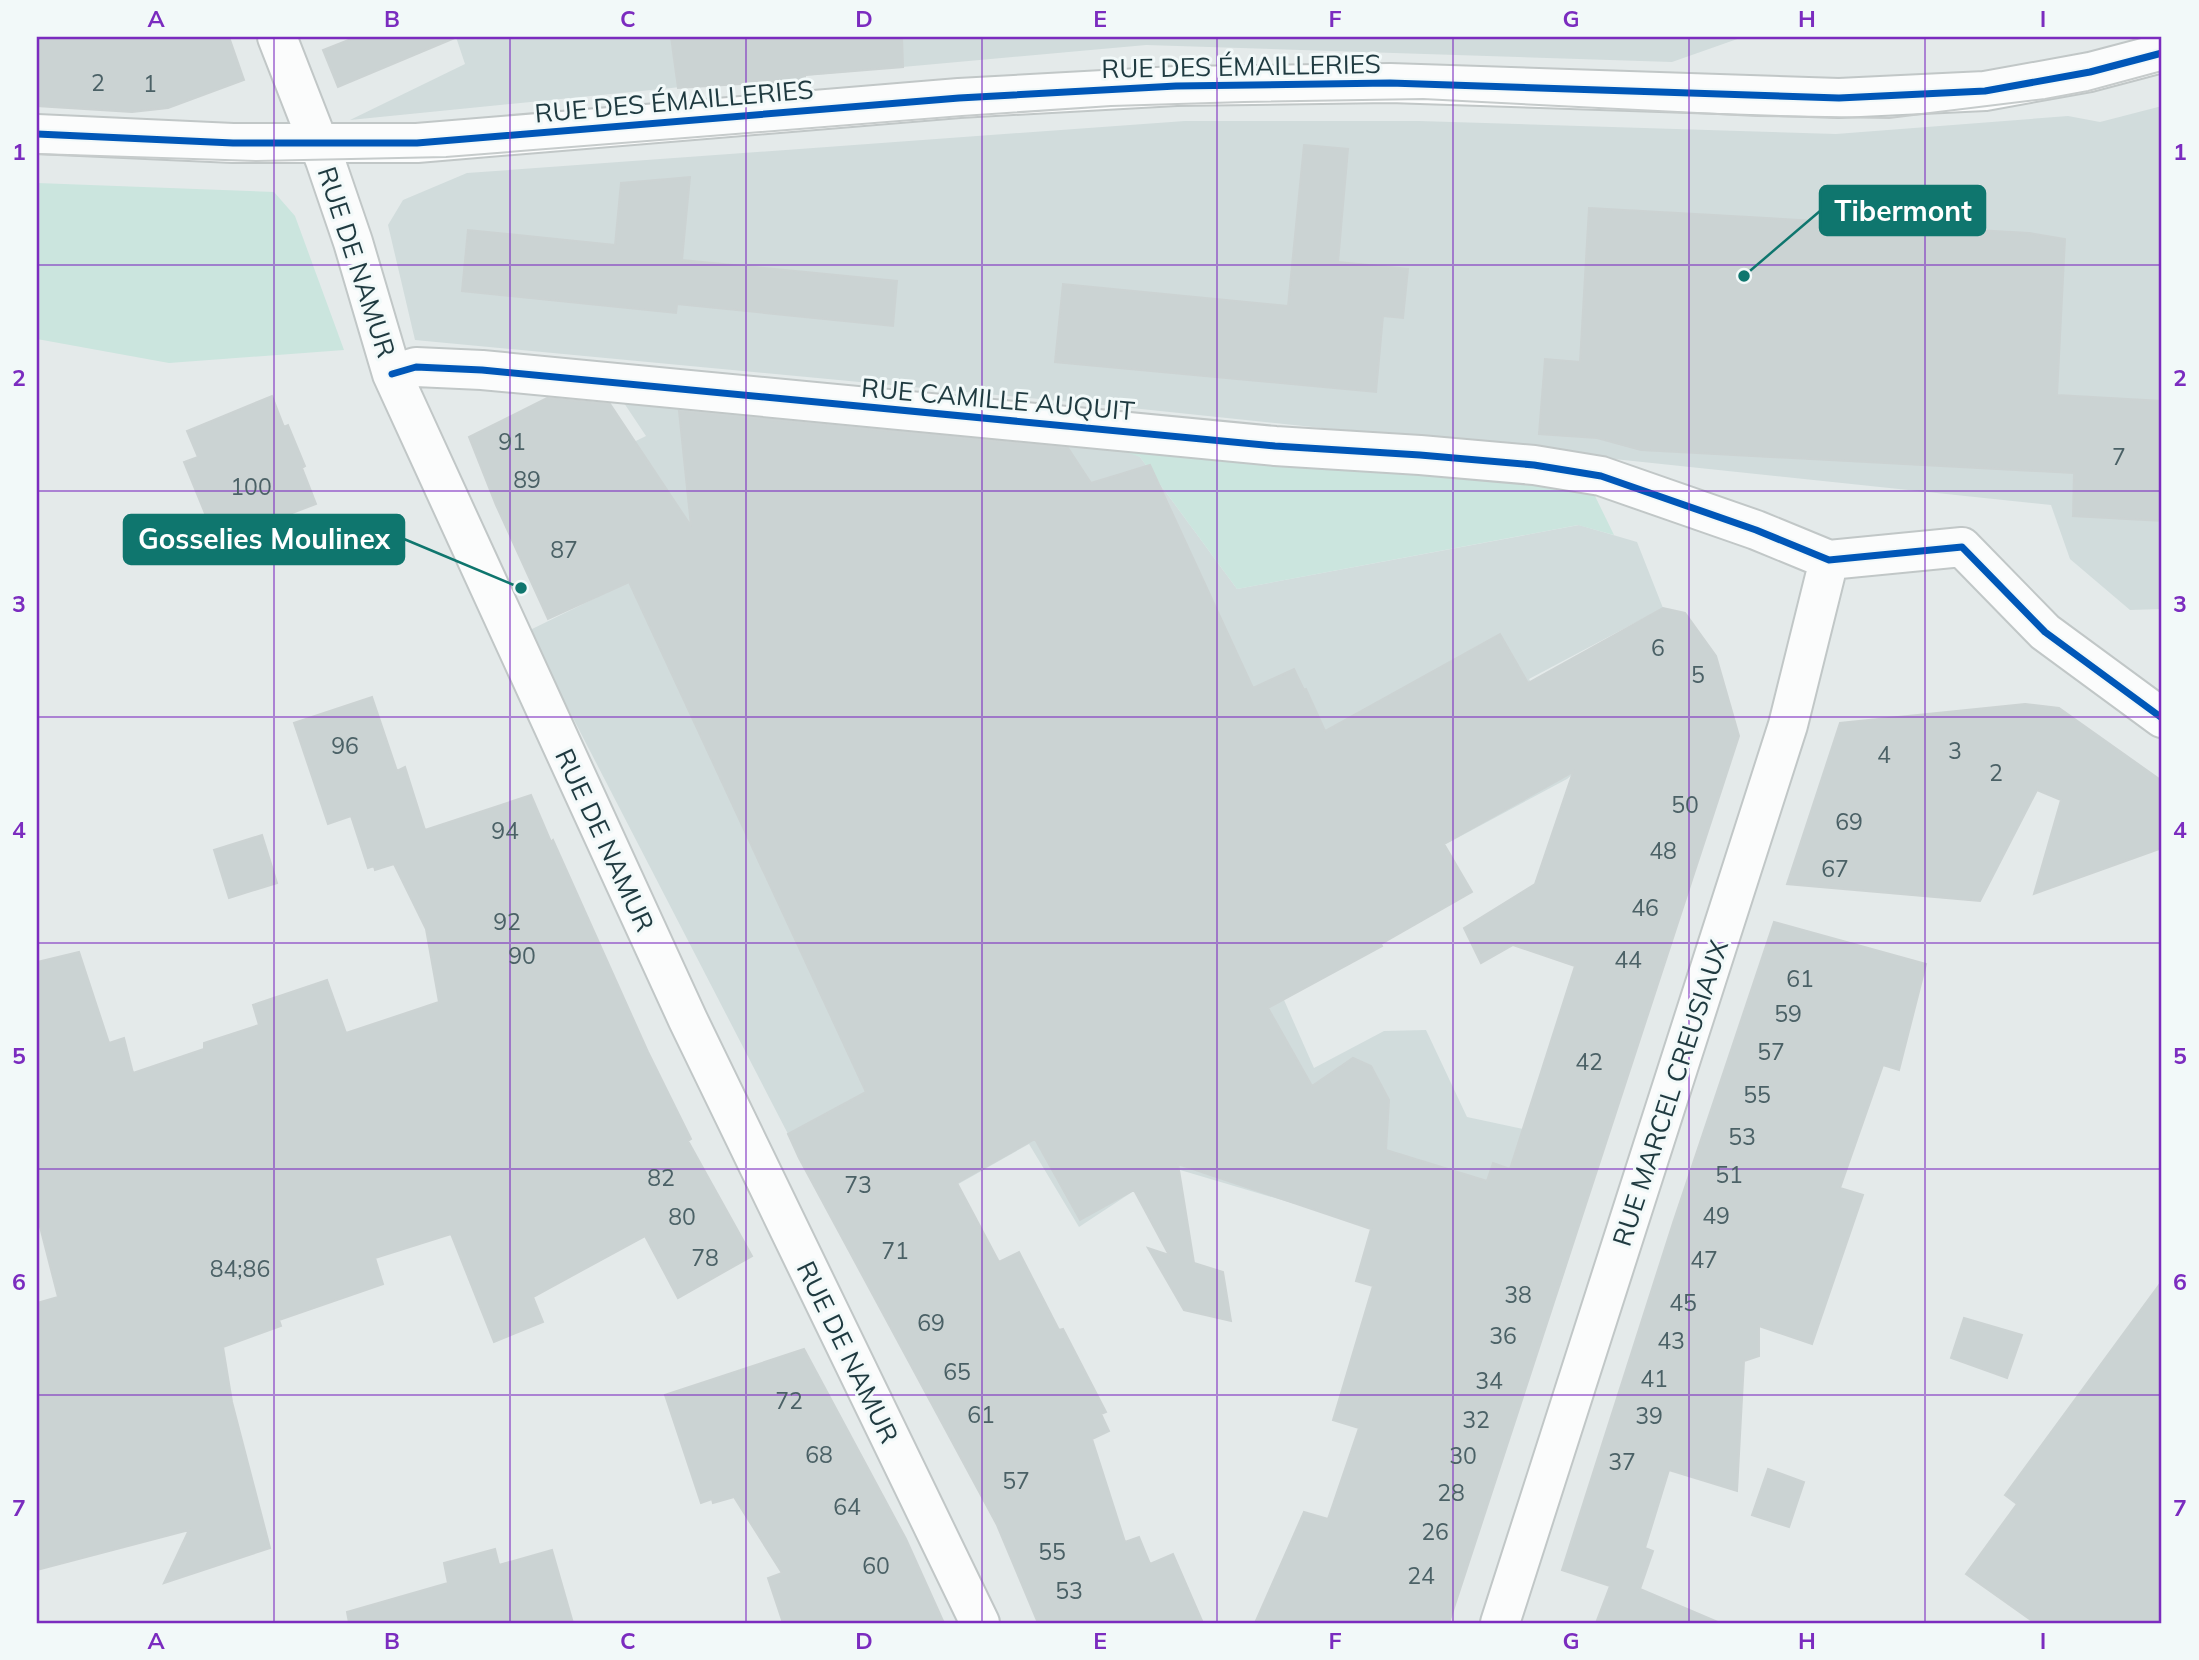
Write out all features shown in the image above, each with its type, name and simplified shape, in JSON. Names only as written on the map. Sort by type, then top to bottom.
[{"type":"street","name":"RUE DE NAMUR","points":[[277,37],[353,242],[392,374],[688,1020],[980,1623]]},
{"type":"street","name":"RUE DES ÉMAILLERIES","points":[[37,134],[233,143],[417,143],[959,97],[1175,86],[1390,83],[1839,99],[1985,91],[2090,72],[2162,53]]},
{"type":"street","name":"RUE CAMILLE AUQUIT","points":[[392,374],[416,367],[482,370],[1261,445],[1420,454],[1534,466],[1601,476],[1756,530],[1829,560]]},
{"type":"street","points":[[1829,560],[1962,547],[2045,632],[2162,719]]},
{"type":"street","name":"RUE MARCEL CREUSIAUX","points":[[1500,1623],[1788,725],[1829,560]]},
{"type":"shaded area","points":[[456,37],[1743,37],[1672,62],[1146,45],[350,120],[465,64]]},
{"type":"shaded area","points":[[2162,106],[2162,609],[2130,610],[2070,559],[2051,505],[1103,405],[415,340],[388,225],[403,200],[467,173],[1185,121],[1419,121],[1836,134],[2068,116],[2100,122]]},
{"type":"shaded area","points":[[622,400],[1084,428],[1140,457],[1237,589],[1579,525],[1637,542],[1663,608],[1529,679],[1583,766],[1567,779],[1394,872],[1415,923],[1284,1000],[1314,1068],[1384,1031],[1426,1030],[1467,1117],[1523,1129],[1601,1155],[1560,1286],[1491,1262],[1170,1167],[1079,1227],[1029,1144],[916,1208],[788,1134],[528,631],[626,583],[693,560],[599,459],[646,436]]},
{"type":"green space","points":[[37,183],[274,192],[295,216],[344,350],[169,363],[37,339]]},
{"type":"green space","points":[[1114,448],[1534,465],[1595,496],[1614,535],[1578,525],[1237,589],[1140,457]]},
{"type":"building","points":[[37,37],[229,37],[244,80],[168,108],[132,112],[37,106]]},
{"type":"building","points":[[356,37],[457,37],[338,87],[323,50]]},
{"type":"building","points":[[671,37],[902,37],[903,67],[805,75],[805,80],[678,88]]},
{"type":"building","points":[[1304,145],[1348,149],[1338,262],[1408,269],[1403,318],[1383,316],[1376,392],[1055,362],[1063,284],[1288,306]]},
{"type":"building","points":[[690,177],[682,260],[897,281],[893,326],[677,304],[676,313],[462,291],[468,230],[615,245],[621,183]]},
{"type":"building","points":[[1589,208],[2029,233],[2065,239],[2057,395],[2162,401],[2162,521],[2073,516],[2074,473],[1641,450],[1597,438],[1539,434],[1545,359],[1580,362]]},
{"type":"building","points":[[272,396],[284,427],[288,425],[305,466],[302,468],[316,504],[263,524],[266,530],[220,550],[184,462],[198,457],[187,431]]},
{"type":"building","points":[[547,398],[610,404],[691,526],[679,411],[1068,448],[1091,483],[1150,465],[1253,688],[1294,669],[1325,731],[1500,634],[1528,683],[1663,608],[1685,613],[1716,656],[1739,736],[1449,1623],[1255,1623],[1304,1512],[1328,1519],[1359,1428],[1333,1420],[1373,1286],[1356,1281],[1371,1229],[1178,1164],[1194,1263],[1223,1272],[1231,1321],[1184,1310],[1148,1248],[1169,1255],[1134,1190],[1080,1220],[1035,1139],[957,1183],[999,1262],[1019,1252],[1059,1330],[1063,1329],[1106,1412],[1101,1414],[1109,1431],[1092,1439],[1125,1542],[1139,1537],[1150,1564],[1173,1554],[1203,1623],[1038,1623],[997,1525],[788,1134],[866,1092],[629,582],[548,619],[496,505],[469,437]],"holes":[[[1573,772],[1535,884],[1464,928],[1481,963],[1513,945],[1575,966],[1510,1169],[1493,1163],[1487,1181],[1386,1150],[1389,1100],[1371,1066],[1353,1058],[1312,1086],[1268,1008],[1382,946],[1381,944],[1472,892],[1444,844]]]},
{"type":"building","points":[[372,697],[397,771],[405,767],[425,830],[531,795],[648,1052],[691,1139],[688,1141],[752,1256],[678,1298],[645,1236],[533,1297],[543,1322],[494,1342],[451,1234],[375,1258],[383,1284],[279,1320],[281,1326],[223,1347],[232,1402],[270,1548],[164,1583],[189,1530],[37,1570],[37,1303],[58,1297],[37,1215],[37,962],[79,952],[109,1043],[124,1038],[133,1073],[204,1049],[204,1043],[259,1025],[253,1005],[327,980],[346,1033],[439,1002],[426,929],[394,864],[375,870],[374,866],[368,868],[351,816],[328,824],[294,723]]},
{"type":"building","points":[[2025,704],[2059,708],[2162,781],[2162,848],[2034,894],[2061,800],[2037,790],[1980,901],[1787,884],[1840,723]]},
{"type":"building","points":[[262,835],[277,883],[229,898],[214,850]]},
{"type":"building","points":[[1774,922],[1926,964],[1899,1070],[1883,1065],[1840,1188],[1863,1195],[1812,1344],[1759,1326],[1759,1356],[1744,1361],[1737,1491],[1669,1470],[1645,1548],[1653,1551],[1640,1589],[1720,1623],[1596,1623],[1610,1586],[1562,1570],[1673,1223]]},
{"type":"building","points":[[2162,1281],[2162,1623],[2035,1623],[1966,1574],[2017,1504],[2005,1495]]},
{"type":"building","points":[[1964,1318],[2022,1335],[2007,1378],[1951,1358]]},
{"type":"building","points":[[804,1349],[906,1539],[944,1623],[783,1623],[768,1578],[782,1573],[734,1497],[713,1503],[712,1499],[701,1503],[665,1395]]},
{"type":"building","points":[[1768,1469],[1804,1482],[1789,1527],[1752,1515]]},
{"type":"building","points":[[495,1549],[499,1565],[552,1550],[573,1623],[349,1623],[347,1612],[448,1583],[444,1563]]},
{"type":"tram line","points":[[37,154],[256,161],[446,157],[962,116],[1111,106],[1244,102],[1423,99],[1757,116],[1889,118],[2045,99],[2088,91],[2162,71]]},
{"type":"cycle path","points":[[37,134],[233,143],[417,143],[959,98],[1176,86],[1390,83],[1839,98],[1985,91],[2090,72],[2162,53]]},
{"type":"cycle path","points":[[392,374],[416,367],[482,370],[1275,446],[1534,465],[1601,476],[1756,530],[1829,560],[1962,547],[2045,632],[2162,718]]},
{"type":"place","name":"Tibermont","points":[[1744,276]]},
{"type":"place","name":"Gosselies Moulinex","points":[[521,588]]}]
